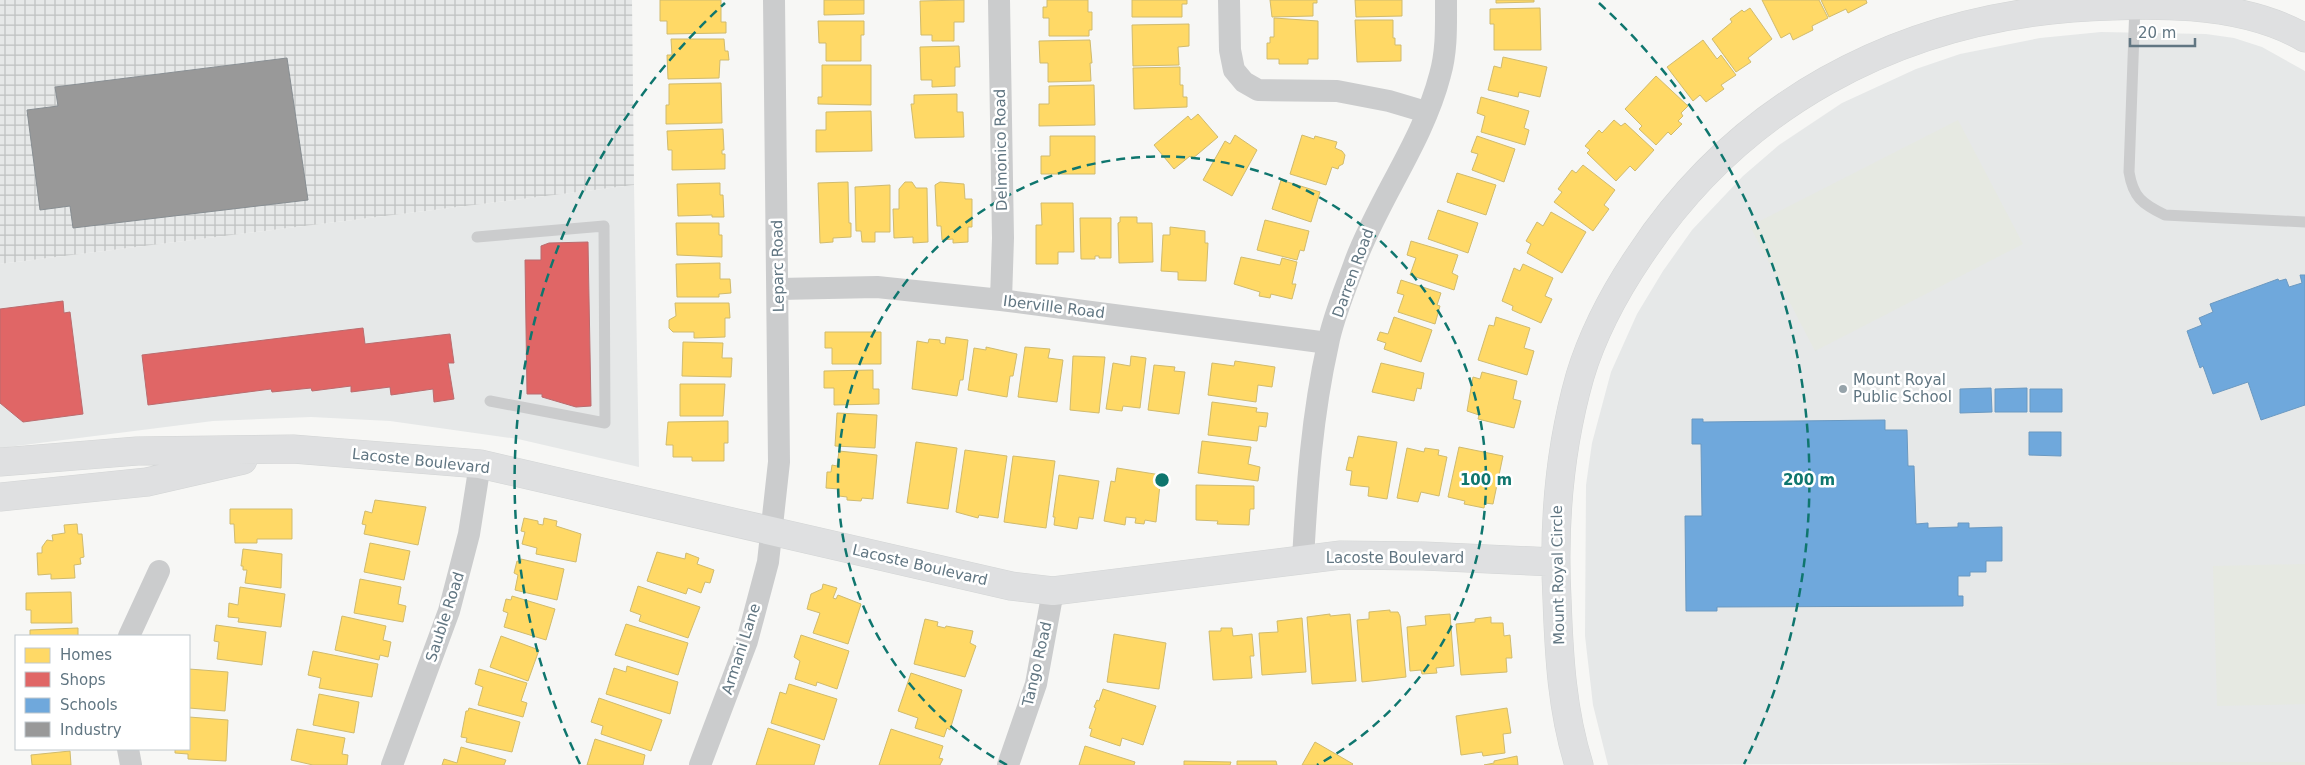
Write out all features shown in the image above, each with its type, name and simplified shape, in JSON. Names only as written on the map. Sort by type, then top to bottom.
[{"type":"street","name":"Leparc Road","points":[[772,531],[779,462],[779,289],[774,0]]},
{"type":"street","name":"Delmonico Road","points":[[999,0],[1003,238],[1001,300]]},
{"type":"street","points":[[1229,0],[1230,50],[1234,70],[1244,82],[1258,90],[1337,91],[1389,101],[1426,112]]},
{"type":"street","name":"Darren Road","points":[[1303,559],[1309,468],[1328,343],[1366,235],[1411,146],[1441,75],[1444,55],[1446,0]]},
{"type":"street","name":"Mount Royal Circle","points":[[1579,765],[1566,713],[1559,659],[1554,562],[1557,499],[1563,446],[1581,373],[1598,331],[1622,283],[1667,217],[1711,168],[1774,114],[1814,87],[1862,62],[1914,40],[2005,16],[2135,2],[2222,8],[2272,21],[2305,38]]},
{"type":"street","name":"Iberville Road","points":[[779,289],[877,287],[1001,300],[1328,343]]},
{"type":"street","name":"Lacoste Boulevard","points":[[0,462],[137,451],[293,449],[480,464],[1011,586],[1053,591],[1341,555],[1554,562]]},
{"type":"street","name":"Lacoste Boulevard","points":[[0,497],[147,482],[293,449]]},
{"type":"street","name":"Sauble Road","points":[[392,765],[449,611],[469,534],[480,464]]},
{"type":"street","name":"Armani Lane","points":[[700,765],[747,641],[768,562],[772,531]]},
{"type":"street","points":[[129,635],[159,571]]},
{"type":"street","name":"Tango Road","points":[[1008,765],[1036,684],[1053,591]]},
{"type":"street","points":[[128,750],[131,765]]},
{"type":"lane","points":[[2135,2],[2129,172],[2132,190],[2146,206],[2165,215],[2305,222]]},
{"type":"lane","points":[[478,237],[604,226],[604,423],[490,401]]},
{"type":"shaded area","points":[[0,0],[632,0],[634,185],[0,264]]},
{"type":"shaded area","name":"Mount Royal Public School","points":[[2101,32],[2206,34],[2234,38],[2262,47],[2305,71],[2305,762],[1608,765],[1593,705],[1585,636],[1586,485],[1592,443],[1611,372],[1637,314],[1663,271],[1692,230],[1743,176],[1779,145],[1842,103],[1916,69],[1960,54],[2040,38]]},
{"type":"shaded area","points":[[634,185],[639,467],[518,439],[390,421],[311,417],[213,421],[0,448],[0,264]]},
{"type":"green space","points":[[1958,120],[2023,244],[1815,351],[1750,226]]},
{"type":"green space","points":[[2305,564],[2305,704],[2217,706],[2213,566]]},
{"type":"green space","points":[[2305,762],[2305,765],[1930,765]]},
{"type":"building: Homes","points":[[660,0],[721,0],[721,22],[726,22],[726,33],[667,34],[667,21],[660,21]]},
{"type":"building: Homes","points":[[824,0],[864,0],[864,14],[824,15]]},
{"type":"building: Homes","points":[[964,0],[964,22],[954,22],[954,41],[932,41],[932,35],[921,35],[920,1]]},
{"type":"building: Homes","points":[[1047,0],[1088,0],[1088,12],[1092,12],[1092,30],[1089,30],[1089,36],[1049,36],[1049,18],[1043,18],[1043,7],[1047,7]]},
{"type":"building: Homes","points":[[1132,0],[1187,0],[1187,4],[1182,4],[1182,17],[1132,17]]},
{"type":"building: Homes","points":[[1270,0],[1317,0],[1317,3],[1313,3],[1313,16],[1272,17]]},
{"type":"building: Homes","points":[[1355,0],[1402,0],[1402,16],[1356,17]]},
{"type":"building: Homes","points":[[1496,0],[1534,0],[1534,2],[1496,3]]},
{"type":"building: Homes","points":[[1762,0],[1819,0],[1828,18],[1812,26],[1813,30],[1793,40],[1790,33],[1781,38]]},
{"type":"building: Homes","points":[[1821,0],[1866,0],[1867,3],[1848,13],[1846,9],[1829,17]]},
{"type":"building: Homes","points":[[1540,8],[1541,50],[1494,50],[1494,24],[1490,24],[1490,9]]},
{"type":"building: Homes","points":[[1750,8],[1772,39],[1748,58],[1751,62],[1736,72],[1712,39],[1732,22],[1730,19],[1742,10],[1744,12]]},
{"type":"building: Homes","points":[[1274,18],[1318,21],[1318,59],[1308,59],[1308,64],[1279,64],[1279,59],[1267,59],[1267,43],[1270,43],[1270,37],[1274,37]]},
{"type":"building: Homes","points":[[1355,20],[1393,20],[1393,38],[1395,38],[1395,45],[1401,45],[1401,61],[1357,62]]},
{"type":"building: Homes","points":[[818,21],[864,21],[864,35],[861,35],[861,61],[826,61],[826,43],[819,43]]},
{"type":"building: Homes","points":[[1189,24],[1189,46],[1178,47],[1179,65],[1133,66],[1132,25]]},
{"type":"building: Homes","points":[[671,39],[724,39],[725,51],[728,51],[729,60],[720,60],[719,78],[668,79],[667,55],[672,55]]},
{"type":"building: Homes","points":[[1090,40],[1091,81],[1048,82],[1048,63],[1040,63],[1039,41]]},
{"type":"building: Homes","points":[[1703,40],[1717,59],[1721,55],[1736,75],[1721,85],[1724,89],[1706,102],[1700,95],[1693,101],[1667,67]]},
{"type":"building: Homes","points":[[959,46],[960,67],[955,67],[955,86],[932,87],[932,80],[921,80],[920,47]]},
{"type":"building: Homes","points":[[1503,57],[1547,67],[1540,97],[1519,92],[1518,97],[1488,90],[1494,66],[1501,68]]},
{"type":"building: Homes","points":[[822,65],[871,65],[871,105],[818,104],[818,97],[822,97]]},
{"type":"building: Homes","points":[[1180,67],[1180,85],[1183,85],[1183,97],[1187,97],[1187,107],[1134,109],[1133,68]]},
{"type":"building: Homes","points":[[1656,76],[1688,106],[1681,113],[1683,116],[1678,121],[1682,124],[1671,135],[1668,132],[1656,145],[1639,129],[1642,126],[1625,109]]},
{"type":"building: Homes","points":[[721,83],[722,123],[666,124],[666,105],[669,105],[669,84]]},
{"type":"building: Homes","points":[[1094,85],[1095,125],[1039,126],[1039,104],[1049,104],[1049,86]]},
{"type":"building: Homes","points":[[957,94],[957,112],[963,112],[964,137],[915,138],[911,104],[914,104],[914,95]]},
{"type":"building: Homes","points":[[1481,97],[1529,111],[1524,128],[1529,130],[1525,145],[1481,132],[1485,116],[1477,113]]},
{"type":"building: Homes","points":[[871,111],[872,151],[816,152],[816,130],[826,130],[826,112]]},
{"type":"building: Homes","points":[[1198,114],[1218,137],[1192,159],[1190,156],[1174,169],[1154,145],[1188,116],[1191,120]]},
{"type":"building: Homes","points":[[1614,120],[1621,126],[1625,123],[1654,150],[1635,171],[1630,166],[1616,181],[1587,153],[1590,150],[1585,146],[1599,130],[1602,133]]},
{"type":"building: Homes","points":[[723,129],[724,150],[722,150],[722,154],[725,154],[725,169],[672,170],[672,150],[668,150],[667,131]]},
{"type":"building: Homes","points":[[1235,135],[1257,150],[1232,196],[1203,180],[1225,141],[1230,144]]},
{"type":"building: Homes","points":[[1302,135],[1314,139],[1315,136],[1337,142],[1335,148],[1342,151],[1345,155],[1343,164],[1338,169],[1332,167],[1326,185],[1290,174]]},
{"type":"building: Homes","points":[[1050,136],[1095,136],[1095,174],[1041,174],[1041,156],[1050,156]]},
{"type":"building: Homes","points":[[1477,136],[1515,149],[1504,182],[1472,170],[1478,154],[1471,152]]},
{"type":"building: Homes","points":[[1583,165],[1615,190],[1604,205],[1609,209],[1593,231],[1554,202],[1562,192],[1558,189],[1572,170],[1576,173]]},
{"type":"building: Homes","points":[[1457,173],[1496,185],[1486,215],[1447,202]]},
{"type":"building: Homes","points":[[1281,180],[1320,192],[1311,222],[1272,209]]},
{"type":"building: Homes","points":[[848,182],[851,237],[833,238],[833,242],[820,243],[818,183]]},
{"type":"building: Homes","points":[[905,182],[912,182],[916,188],[927,188],[928,242],[913,243],[913,237],[894,238],[893,209],[899,209],[899,189]]},
{"type":"building: Homes","points":[[940,182],[964,184],[965,199],[972,199],[972,227],[968,227],[968,242],[953,243],[953,239],[942,240],[941,226],[937,226],[935,185]]},
{"type":"building: Homes","points":[[720,183],[720,195],[723,195],[724,217],[712,217],[712,215],[678,216],[677,184]]},
{"type":"building: Homes","points":[[890,185],[890,232],[875,232],[875,242],[862,242],[861,231],[856,231],[855,187]]},
{"type":"building: Homes","points":[[1041,203],[1073,203],[1074,252],[1058,252],[1058,264],[1036,264],[1036,225],[1042,225]]},
{"type":"building: Homes","points":[[1438,210],[1478,223],[1468,253],[1428,239]]},
{"type":"building: Homes","points":[[1551,212],[1586,232],[1562,273],[1527,253],[1531,244],[1526,241],[1537,222],[1543,226]]},
{"type":"building: Homes","points":[[1120,217],[1137,217],[1137,223],[1152,223],[1153,262],[1119,263],[1118,223],[1120,222]]},
{"type":"building: Homes","points":[[1080,218],[1111,218],[1111,258],[1095,256],[1095,259],[1081,259]]},
{"type":"building: Homes","points":[[1265,220],[1309,231],[1304,251],[1300,250],[1297,260],[1257,250]]},
{"type":"building: Homes","points":[[676,223],[719,223],[719,235],[722,235],[722,257],[677,255]]},
{"type":"building: Homes","points":[[1170,227],[1205,231],[1205,243],[1208,243],[1206,281],[1178,280],[1178,272],[1161,271],[1163,235],[1170,235]]},
{"type":"building: Homes","points":[[1411,241],[1458,255],[1452,273],[1458,276],[1454,290],[1410,275],[1416,258],[1407,255]]},
{"type":"building: Homes","points":[[1241,257],[1280,265],[1282,258],[1297,262],[1292,284],[1296,284],[1292,299],[1271,294],[1270,298],[1259,296],[1260,292],[1234,284]]},
{"type":"building: Homes","points":[[720,263],[720,279],[730,279],[731,293],[719,294],[719,297],[677,297],[676,264]]},
{"type":"building: Homes","points":[[1523,264],[1553,278],[1545,296],[1552,299],[1541,323],[1512,310],[1513,306],[1502,301],[1514,268],[1520,271]]},
{"type":"building: Homes","points":[[1401,280],[1441,293],[1437,305],[1440,306],[1435,324],[1398,312],[1404,295],[1397,293]]},
{"type":"building: Homes","points":[[675,303],[729,303],[730,318],[725,318],[725,337],[694,338],[694,332],[673,332],[669,328],[669,320],[676,316]]},
{"type":"building: Homes","points":[[1394,317],[1432,330],[1421,362],[1384,349],[1386,343],[1377,340],[1380,332],[1388,334]]},
{"type":"building: Homes","points":[[1496,317],[1530,328],[1524,348],[1534,351],[1527,375],[1478,360],[1489,325],[1494,326]]},
{"type":"building: Homes","points":[[825,332],[881,332],[881,364],[832,364],[832,348],[825,348]]},
{"type":"building: Homes","points":[[946,337],[968,340],[963,380],[960,380],[957,396],[912,389],[917,341],[928,343],[929,339],[940,340],[940,343],[945,344]]},
{"type":"building: Homes","points":[[683,342],[723,343],[722,358],[732,358],[731,377],[682,376]]},
{"type":"building: Homes","points":[[986,347],[1017,354],[1013,376],[1010,376],[1007,397],[968,390],[974,348],[986,350]]},
{"type":"building: Homes","points":[[1025,347],[1050,349],[1048,358],[1063,360],[1057,402],[1018,397]]},
{"type":"building: Homes","points":[[1073,356],[1105,357],[1099,413],[1070,410]]},
{"type":"building: Homes","points":[[1131,356],[1146,358],[1140,408],[1123,406],[1122,411],[1106,409],[1113,363],[1130,366]]},
{"type":"building: Homes","points":[[1235,361],[1275,367],[1272,387],[1258,385],[1256,402],[1208,395],[1212,363],[1234,366]]},
{"type":"building: Homes","points":[[1381,363],[1424,373],[1421,389],[1417,388],[1414,401],[1372,392]]},
{"type":"building: Homes","points":[[1154,365],[1175,367],[1174,371],[1185,372],[1179,414],[1148,410]]},
{"type":"building: Homes","points":[[873,370],[873,389],[879,389],[879,404],[834,405],[834,388],[824,388],[824,371]]},
{"type":"building: Homes","points":[[1482,372],[1517,381],[1513,399],[1521,401],[1514,428],[1478,419],[1479,415],[1467,411],[1473,377],[1480,379]]},
{"type":"building: Homes","points":[[680,384],[725,384],[723,416],[680,416]]},
{"type":"building: Homes","points":[[1212,402],[1257,408],[1256,412],[1268,413],[1266,427],[1259,426],[1257,441],[1208,435]]},
{"type":"building: Homes","points":[[837,413],[877,415],[875,448],[835,446]]},
{"type":"building: Homes","points":[[728,421],[728,443],[724,443],[724,461],[692,461],[692,457],[673,457],[673,445],[666,445],[668,422]]},
{"type":"building: Homes","points":[[1358,436],[1397,442],[1387,499],[1368,496],[1369,487],[1350,485],[1352,471],[1346,470],[1349,457],[1353,458]]},
{"type":"building: Homes","points":[[1202,441],[1251,447],[1248,464],[1260,467],[1258,481],[1198,473]]},
{"type":"building: Homes","points":[[916,442],[957,448],[948,509],[907,503]]},
{"type":"building: Homes","points":[[1459,447],[1503,456],[1493,504],[1485,503],[1484,508],[1464,504],[1465,501],[1448,497]]},
{"type":"building: Homes","points":[[1407,448],[1424,452],[1425,448],[1439,450],[1438,455],[1447,457],[1439,496],[1421,492],[1418,502],[1397,498]]},
{"type":"building: Homes","points":[[965,450],[1007,456],[998,518],[979,515],[978,518],[956,512]]},
{"type":"building: Homes","points":[[839,451],[877,455],[873,499],[862,498],[861,501],[847,500],[847,497],[839,496],[839,489],[826,488],[827,472],[831,472],[832,465],[837,466]]},
{"type":"building: Homes","points":[[1013,456],[1055,461],[1046,528],[1004,522]]},
{"type":"building: Homes","points":[[1117,468],[1161,475],[1156,522],[1145,520],[1144,524],[1135,523],[1136,518],[1126,517],[1125,525],[1104,521],[1111,481],[1115,482]]},
{"type":"building: Homes","points":[[1059,475],[1099,481],[1093,519],[1079,517],[1077,529],[1054,525],[1055,517],[1053,517]]},
{"type":"building: Homes","points":[[1196,485],[1254,486],[1254,509],[1250,509],[1249,525],[1217,524],[1218,521],[1196,520]]},
{"type":"building: Homes","points":[[375,500],[426,507],[418,545],[364,534],[366,525],[362,524],[365,511],[372,513]]},
{"type":"building: Homes","points":[[230,509],[292,509],[292,539],[257,539],[257,543],[235,543],[234,524],[230,524]]},
{"type":"building: Homes","points":[[524,518],[538,521],[538,524],[543,525],[544,518],[557,521],[556,526],[581,534],[576,562],[536,554],[537,548],[522,544],[525,532],[521,531]]},
{"type":"building: Homes","points":[[77,524],[78,534],[82,534],[84,557],[80,558],[81,564],[74,565],[75,578],[51,579],[51,574],[38,575],[37,553],[42,553],[42,547],[47,540],[53,541],[52,535],[65,533],[64,525]]},
{"type":"building: Homes","points":[[370,543],[410,551],[404,580],[364,572]]},
{"type":"building: Homes","points":[[243,549],[282,554],[281,588],[245,583],[247,570],[243,570],[243,566],[241,566]]},
{"type":"building: Homes","points":[[657,552],[685,559],[686,553],[699,558],[697,564],[714,570],[710,583],[705,582],[701,593],[688,588],[686,594],[647,581]]},
{"type":"building: Homes","points":[[521,559],[564,569],[557,600],[515,590],[518,575],[514,573],[517,561],[521,562]]},
{"type":"building: Homes","points":[[360,579],[401,587],[398,604],[406,606],[403,622],[354,613]]},
{"type":"building: Homes","points":[[823,584],[837,588],[833,598],[836,599],[838,595],[861,604],[848,644],[813,633],[820,613],[807,609],[811,594],[822,589]]},
{"type":"building: Homes","points":[[638,586],[700,607],[688,638],[639,621],[641,615],[630,611]]},
{"type":"building: Homes","points":[[240,587],[285,594],[281,627],[238,622],[239,618],[228,617],[229,603],[238,605]]},
{"type":"building: Homes","points":[[71,592],[72,623],[31,623],[31,610],[26,610],[26,593]]},
{"type":"building: Homes","points":[[512,596],[555,609],[546,640],[504,627],[508,613],[503,611],[506,599],[511,600]]},
{"type":"building: Homes","points":[[1390,610],[1390,612],[1398,612],[1400,616],[1406,677],[1362,682],[1357,620],[1369,619],[1369,612]]},
{"type":"building: Homes","points":[[1330,614],[1330,616],[1350,614],[1356,681],[1312,684],[1307,617]]},
{"type":"building: Homes","points":[[1450,614],[1454,666],[1436,668],[1437,673],[1422,674],[1421,670],[1410,671],[1407,627],[1426,625],[1425,616]]},
{"type":"building: Homes","points":[[342,616],[386,626],[383,640],[391,642],[388,657],[380,655],[379,660],[335,650]]},
{"type":"building: Homes","points":[[1491,617],[1491,623],[1503,623],[1504,636],[1510,635],[1512,658],[1506,658],[1507,672],[1461,675],[1456,624],[1475,622],[1475,619]]},
{"type":"building: Homes","points":[[1302,618],[1306,672],[1262,675],[1259,633],[1278,632],[1277,621]]},
{"type":"building: Homes","points":[[925,619],[938,622],[937,626],[945,628],[946,626],[973,631],[970,643],[976,646],[965,677],[914,664]]},
{"type":"building: Homes","points":[[626,624],[688,643],[678,675],[615,655]]},
{"type":"building: Homes","points":[[216,625],[266,632],[262,665],[217,659],[219,642],[214,641]]},
{"type":"building: Homes","points":[[78,628],[78,635],[30,635],[30,630]]},
{"type":"building: Homes","points":[[1221,628],[1232,628],[1233,636],[1252,634],[1254,656],[1250,656],[1252,678],[1213,680],[1209,631],[1221,631]]},
{"type":"building: Homes","points":[[1114,634],[1166,643],[1159,689],[1107,682]]},
{"type":"building: Homes","points":[[801,635],[849,651],[837,689],[817,682],[816,686],[795,679],[800,661],[794,657]]},
{"type":"building: Homes","points":[[501,636],[539,650],[528,681],[490,667]]},
{"type":"building: Homes","points":[[313,651],[378,664],[372,697],[319,688],[321,678],[308,675]]},
{"type":"building: Homes","points":[[627,666],[678,682],[670,714],[606,694],[614,668],[626,672]]},
{"type":"building: Homes","points":[[190,669],[228,672],[225,711],[190,708]]},
{"type":"building: Homes","points":[[479,669],[527,683],[521,701],[527,703],[523,717],[478,705],[483,687],[475,684]]},
{"type":"building: Homes","points":[[911,673],[962,690],[950,730],[947,728],[944,737],[915,728],[918,718],[898,711]]},
{"type":"building: Homes","points":[[789,684],[837,699],[824,740],[771,723],[780,692],[786,694]]},
{"type":"building: Homes","points":[[1103,689],[1156,706],[1143,745],[1122,738],[1120,746],[1090,736],[1092,729],[1089,728],[1096,708],[1094,707],[1097,700],[1099,701]]},
{"type":"building: Homes","points":[[319,694],[359,702],[354,733],[313,725]]},
{"type":"building: Homes","points":[[599,698],[662,720],[651,751],[601,734],[603,726],[591,722]]},
{"type":"building: Homes","points":[[469,708],[520,722],[512,752],[466,742],[467,738],[461,737],[466,711]]},
{"type":"building: Homes","points":[[1507,708],[1511,733],[1503,734],[1505,753],[1483,756],[1482,752],[1461,755],[1456,716]]},
{"type":"building: Homes","points":[[190,717],[228,720],[226,761],[188,759],[188,754],[175,753],[175,750],[190,750]]},
{"type":"building: Homes","points":[[768,728],[820,745],[814,765],[756,765]]},
{"type":"building: Homes","points":[[297,729],[345,738],[342,754],[348,755],[347,765],[313,765],[291,760]]},
{"type":"building: Homes","points":[[891,729],[943,746],[939,758],[943,759],[940,765],[879,765]]},
{"type":"building: Homes","points":[[595,739],[645,755],[643,765],[587,765]]},
{"type":"building: Homes","points":[[1315,742],[1353,764],[1302,765]]},
{"type":"building: Homes","points":[[1085,746],[1135,762],[1134,765],[1079,765]]},
{"type":"building: Homes","points":[[461,747],[506,760],[504,765],[442,765],[444,759],[457,763]]},
{"type":"building: Homes","points":[[70,751],[71,765],[32,765],[31,755]]},
{"type":"building: Homes","points":[[1517,756],[1518,765],[1484,765],[1494,763],[1494,761]]},
{"type":"building: Homes","points":[[1184,761],[1231,762],[1230,765],[1184,765]]},
{"type":"building: Homes","points":[[1237,761],[1276,761],[1277,765],[1237,765]]},
{"type":"building: Shops","points":[[588,242],[591,406],[576,407],[542,397],[542,394],[527,394],[525,260],[541,260],[541,246],[549,243]]},
{"type":"building: Shops","points":[[63,301],[64,313],[70,312],[83,414],[23,422],[0,403],[0,309]]},
{"type":"building: Shops","points":[[363,328],[365,344],[450,334],[454,363],[448,363],[454,399],[434,402],[433,389],[391,395],[390,387],[351,392],[351,386],[312,391],[311,388],[272,392],[271,389],[148,405],[142,355]]},
{"type":"building: Schools","points":[[2300,275],[2305,275],[2305,405],[2261,420],[2248,382],[2213,394],[2203,366],[2200,368],[2187,331],[2202,325],[2199,318],[2213,312],[2210,304],[2278,279],[2279,281],[2286,279],[2289,287],[2302,283]]},
{"type":"building: Schools","points":[[1991,388],[1992,412],[1960,413],[1960,389]]},
{"type":"building: Schools","points":[[2027,388],[2027,412],[1995,412],[1995,389]]},
{"type":"building: Schools","points":[[2030,389],[2062,389],[2062,412],[2030,412]]},
{"type":"building: Schools","points":[[1692,419],[1703,419],[1703,422],[1885,420],[1885,430],[1907,430],[1908,466],[1914,466],[1916,524],[1928,523],[1928,528],[1958,527],[1958,523],[1969,523],[1969,528],[2002,527],[2002,561],[1986,561],[1986,572],[1970,572],[1970,576],[1958,576],[1958,596],[1963,596],[1963,606],[1717,607],[1717,611],[1686,611],[1685,516],[1702,516],[1701,444],[1692,444]]},
{"type":"building: Schools","points":[[2029,432],[2061,432],[2061,456],[2029,455]]},
{"type":"building: Industry","points":[[287,58],[308,200],[73,228],[70,206],[40,210],[27,110],[58,106],[55,87]]},
{"type":"place","name":"Mount Royal Public School","points":[[1843,389]]}]
